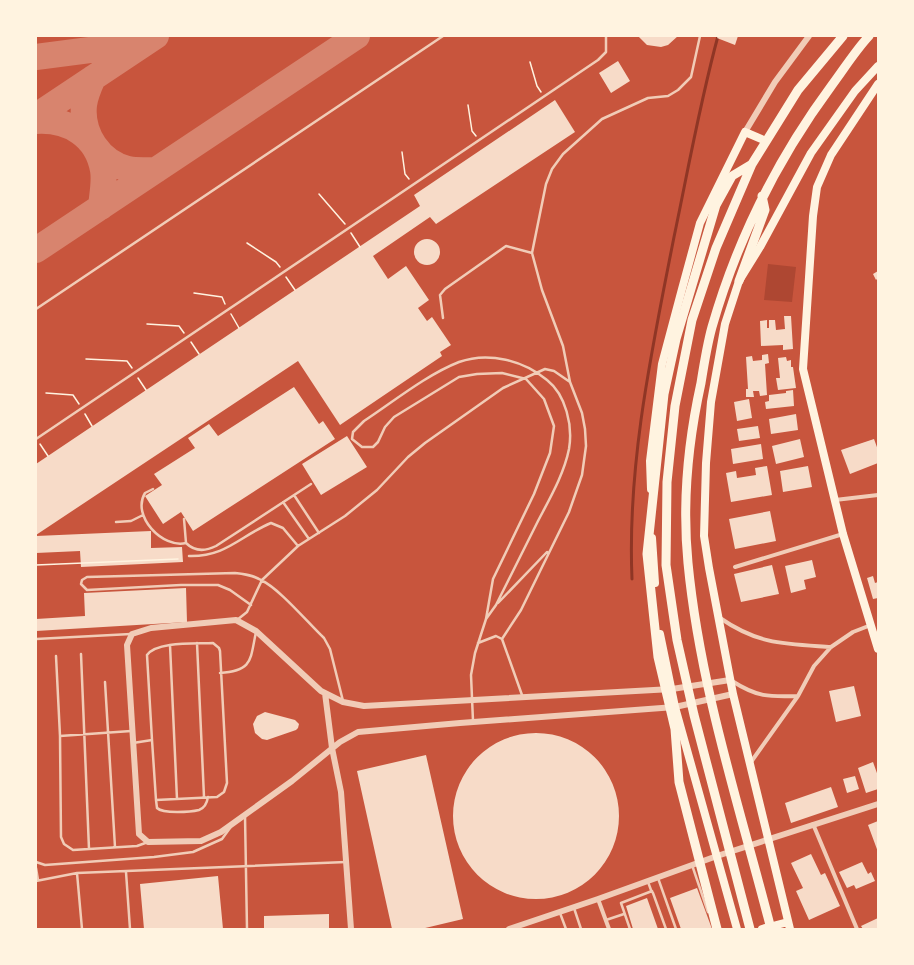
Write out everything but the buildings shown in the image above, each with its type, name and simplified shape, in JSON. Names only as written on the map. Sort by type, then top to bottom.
[{"type":"highway","points":[[750,929],[694,715],[677,640],[666,565],[667,482],[675,406],[692,320],[716,248],[752,164],[798,90],[843,36]]},
{"type":"highway","points":[[771,929],[712,708],[698,636],[688,562],[686,479],[696,407],[712,328],[734,261],[750,222],[762,196],[816,106],[869,36]]},
{"type":"highway","points":[[716,929],[679,782],[675,729],[658,657],[647,554],[664,394],[682,317],[716,205],[732,176],[752,164]]},
{"type":"highway","points":[[739,281],[765,210],[762,196]]},
{"type":"main road","points":[[762,929],[789,926],[751,762],[733,694],[704,536],[706,463],[711,402],[725,324],[739,281],[760,247],[811,152],[855,91],[878,66]]},
{"type":"main road","points":[[878,84],[831,155],[817,187],[813,216],[803,369],[843,534],[878,649]]},
{"type":"main road","points":[[737,929],[675,707],[660,640],[652,562],[650,461],[662,364],[700,223],[745,132],[766,141]]},
{"type":"street","points":[[745,132],[775,82],[810,36]]},
{"type":"street","points":[[835,500],[878,495]]},
{"type":"street","points":[[735,567],[843,534]]},
{"type":"street","points":[[719,618],[739,630],[764,641],[795,645],[831,647]]},
{"type":"street","points":[[733,694],[675,707],[358,732],[332,748],[292,780],[221,832],[201,841],[148,842],[139,834],[127,645],[132,634],[150,628],[236,620],[256,632],[325,693],[343,702],[364,706],[522,696],[672,689],[730,680],[748,691],[766,697],[798,696]]},
{"type":"street","points":[[751,762],[798,696],[814,666],[831,647],[853,632],[871,624]]},
{"type":"street","points":[[325,693],[332,748],[341,792],[351,929]]},
{"type":"street","points":[[509,929],[598,900],[717,856],[878,804]]},
{"type":"street","points":[[814,824],[857,929]]},
{"type":"street","points":[[598,900],[609,929]]},
{"type":"lane","points":[[36,309],[443,36]]},
{"type":"lane","points":[[36,439],[598,60],[606,52],[606,36]]},
{"type":"lane","points":[[502,640],[521,610],[575,497],[582,475],[585,453],[584,421],[570,382],[563,346],[542,290],[532,253],[546,184],[552,169],[560,159],[602,119],[648,98],[668,96],[678,90],[691,77],[700,36]]},
{"type":"lane","points":[[443,318],[440,295],[445,289],[506,246],[532,253]]},
{"type":"lane","points":[[473,722],[471,674],[486,619],[493,579],[534,494],[550,453],[554,426],[544,399],[526,379],[502,373],[477,374],[459,377],[394,417],[385,426],[378,442],[373,447],[362,447],[352,439],[353,432],[364,421],[440,372],[460,362],[479,358],[507,359],[535,369],[556,387],[570,420],[569,448],[558,484],[496,605]]},
{"type":"lane","points":[[236,620],[247,612],[262,580],[298,546],[345,516],[378,490],[408,457],[425,443],[503,388],[545,369],[554,371],[570,382]]},
{"type":"lane","points":[[184,520],[186,543],[190,547],[201,551],[212,548],[311,484]]},
{"type":"lane","points":[[153,489],[145,493],[142,498],[141,503],[143,515],[152,529],[168,542],[179,545],[186,543]]},
{"type":"lane","points":[[294,495],[319,533]]},
{"type":"lane","points":[[283,502],[309,539]]},
{"type":"lane","points":[[116,522],[131,521],[143,515]]},
{"type":"lane","points":[[189,556],[202,556],[217,553],[271,523],[283,528],[298,546]]},
{"type":"lane","points":[[486,619],[496,605],[549,550]]},
{"type":"lane","points":[[251,605],[230,590],[218,585],[181,585],[87,590],[81,584],[82,580],[87,577],[235,573],[249,575],[262,580],[272,587],[324,638],[330,649],[343,702]]},
{"type":"lane","points":[[220,673],[237,672],[246,665],[250,658],[256,632]]},
{"type":"lane","points":[[36,639],[132,634]]},
{"type":"lane","points":[[478,644],[496,636],[502,640],[522,696]]},
{"type":"lane","points":[[156,800],[206,797],[220,795],[226,788],[227,783],[219,648],[213,642],[170,645],[152,649],[147,655],[152,740],[156,800],[157,808],[163,812],[199,810],[206,804],[206,797],[197,644]]},
{"type":"lane","points":[[170,645],[177,799]]},
{"type":"lane","points":[[81,654],[89,849]]},
{"type":"lane","points":[[56,656],[60,736],[61,837],[67,848],[73,850],[137,846],[148,842]]},
{"type":"lane","points":[[105,682],[115,847]]},
{"type":"lane","points":[[60,736],[132,731]]},
{"type":"lane","points":[[133,743],[152,740]]},
{"type":"lane","points":[[245,814],[247,929]]},
{"type":"lane","points":[[36,862],[45,865],[154,857],[193,852],[222,839],[235,821]]},
{"type":"lane","points":[[36,868],[37,880],[77,873],[347,862]]},
{"type":"lane","points":[[692,865],[716,929]]},
{"type":"lane","points":[[126,872],[130,929]]},
{"type":"lane","points":[[77,873],[82,929]]},
{"type":"lane","points":[[658,878],[676,929]]},
{"type":"lane","points":[[648,882],[666,929]]},
{"type":"lane","points":[[630,929],[624,914],[622,903],[652,891]]},
{"type":"lane","points":[[574,908],[580,929]]},
{"type":"lane","points":[[560,913],[566,929]]},
{"type":"lane","points":[[606,920],[624,914]]},
{"type":"path","points":[[530,62],[536,86],[545,98]]},
{"type":"path","points":[[468,105],[472,131],[476,136]]},
{"type":"path","points":[[402,152],[405,174],[410,180]]},
{"type":"path","points":[[319,194],[341,218],[360,247]]},
{"type":"path","points":[[247,243],[276,262],[280,268]]},
{"type":"path","points":[[284,273],[295,290]]},
{"type":"path","points":[[194,293],[222,297],[240,328]]},
{"type":"path","points":[[147,324],[179,326],[199,354]]},
{"type":"path","points":[[86,359],[127,361],[146,390]]},
{"type":"path","points":[[46,393],[73,394],[81,407]]},
{"type":"path","points":[[85,414],[92,426]]},
{"type":"path","points":[[36,439],[48,456]]},
{"type":"path","points":[[36,566],[178,559]]},
{"type":"shaded area","points":[[768,264],[796,267],[792,302],[764,300]]},
{"type":"waterway","points":[[632,579],[631,536],[633,493],[643,407],[657,322],[674,237],[700,111],[718,36]]},
{"type":"taxiway","points":[[36,116],[156,36]]},
{"type":"taxiway","points":[[36,250],[357,36]]},
{"type":"taxiway","points":[[36,57],[113,47],[139,42]]},
{"type":"taxiway","points":[[93,78],[85,98],[84,116],[89,136],[94,145],[109,160],[118,165],[131,170],[156,170]]},
{"type":"taxiway","points":[[36,121],[60,123],[70,127],[80,132],[95,148],[100,158],[104,175],[101,207]]}]
